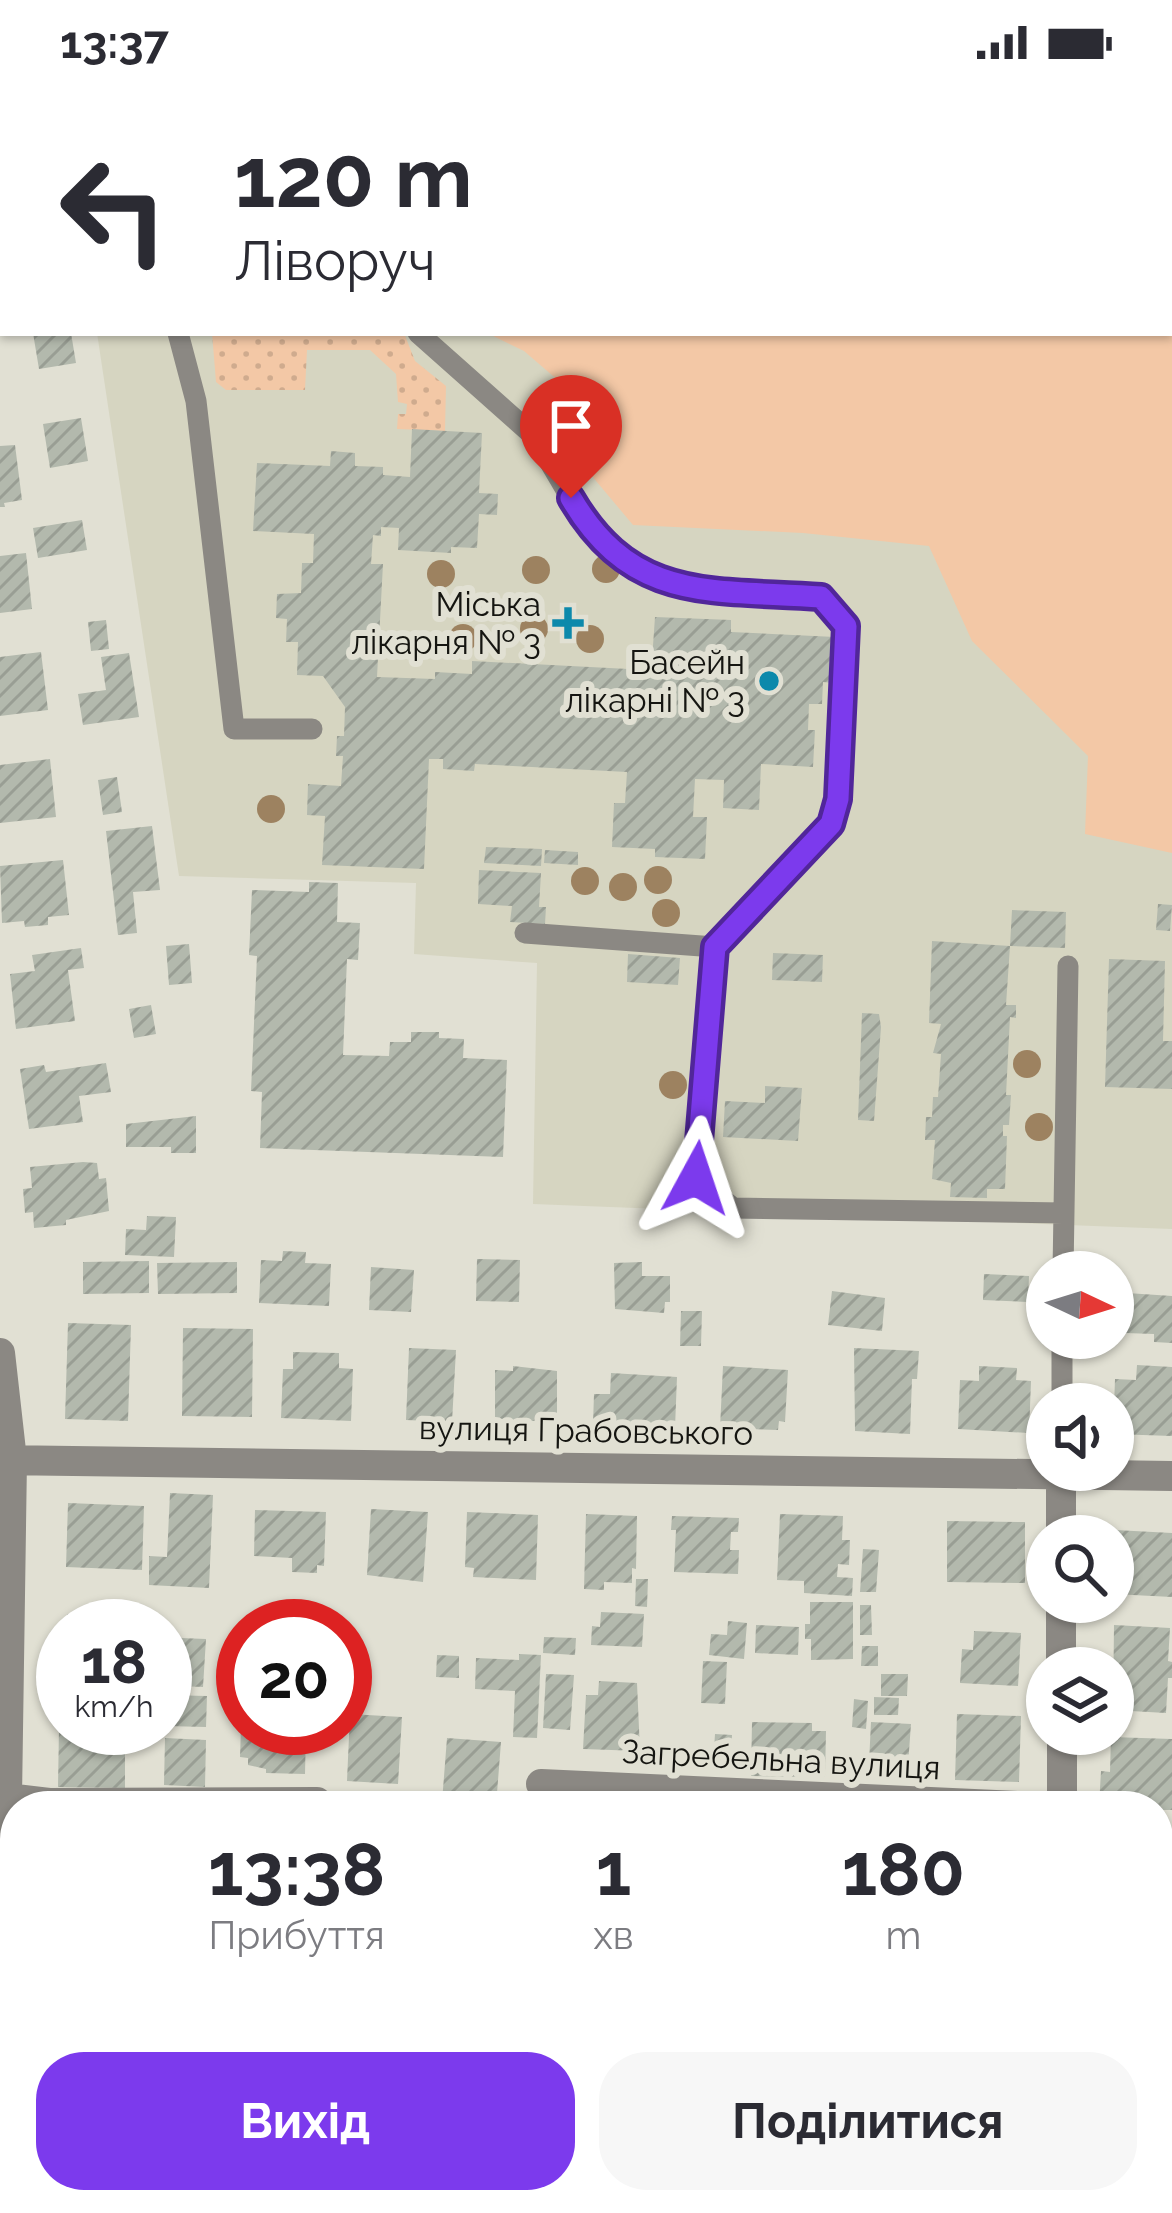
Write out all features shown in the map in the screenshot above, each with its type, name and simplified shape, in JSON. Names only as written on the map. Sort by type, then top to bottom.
[{"type":"street","points":[[0,1353],[6,1460],[7,1791]]},
{"type":"street","name":"вулиця Грабовського","points":[[6,1460],[1026,1471]]},
{"type":"street","name":"вулиця Грабовського","points":[[1134,1474],[1172,1476]]},
{"type":"street","points":[[1061,1755],[1062,1791]]},
{"type":"street","name":"Загребельна вулиця","points":[[541,1784],[693,1791]]},
{"type":"lane","points":[[179,336],[196,401],[234,729],[312,729]]},
{"type":"lane","points":[[421,336],[535,437],[589,529],[630,566],[672,586],[821,597],[846,626],[838,799],[831,824],[715,947],[696,1178],[733,1208],[1063,1213]]},
{"type":"lane","points":[[525,933],[715,947]]},
{"type":"lane","points":[[1063,1251],[1068,966]]},
{"type":"shaded area","name":"Міська лікарня № 3","points":[[97,336],[513,336],[819,408],[1172,837],[1172,1229],[533,1204],[537,963],[414,954],[416,883],[179,876]]},
{"type":"shaded area","points":[[212,336],[405,336],[415,361],[446,386],[445,431],[397,429],[398,414],[406,414],[407,404],[398,402],[396,374],[370,350],[307,350],[305,390],[226,390],[216,382]]},
{"type":"shaded area","points":[[493,336],[1172,336],[1172,853],[1085,834],[1088,756],[972,641],[929,546],[803,533],[633,525],[586,469],[567,388],[524,351]]},
{"type":"building","points":[[34,336],[72,336],[76,363],[39,369]]},
{"type":"building","points":[[81,418],[88,461],[50,468],[43,424]]},
{"type":"building","points":[[412,429],[482,433],[479,493],[498,494],[497,515],[479,514],[477,548],[451,547],[451,553],[398,550],[399,528],[381,527],[381,536],[373,535],[371,564],[383,564],[377,677],[435,679],[435,672],[472,674],[472,661],[667,671],[668,661],[652,660],[655,617],[731,620],[731,632],[835,637],[833,683],[823,682],[822,704],[809,704],[808,730],[815,730],[813,767],[761,764],[759,810],[723,808],[724,780],[695,779],[693,817],[707,817],[705,859],[655,857],[655,849],[612,847],[614,803],[625,803],[627,772],[475,764],[474,771],[443,769],[443,759],[429,759],[424,869],[322,865],[325,816],[307,815],[308,784],[341,786],[343,756],[336,756],[337,736],[344,736],[345,707],[323,676],[297,675],[298,642],[286,642],[287,619],[276,618],[277,594],[301,593],[302,563],[313,563],[314,534],[253,531],[257,463],[330,466],[331,451],[355,453],[355,466],[383,467],[383,475],[410,477]]},
{"type":"building","points":[[15,445],[22,500],[0,507],[0,446]]},
{"type":"building","points":[[82,520],[87,550],[38,558],[33,528]]},
{"type":"building","points":[[26,553],[32,609],[0,613],[0,556]]},
{"type":"building","points":[[106,620],[109,649],[91,651],[88,622]]},
{"type":"building","points":[[41,652],[48,710],[0,716],[0,657]]},
{"type":"building","points":[[129,653],[139,717],[83,725],[78,694],[106,690],[101,657]]},
{"type":"building","points":[[50,759],[56,817],[0,823],[0,765]]},
{"type":"building","points":[[117,777],[122,812],[103,815],[98,780]]},
{"type":"building","points":[[152,826],[160,890],[133,892],[137,933],[118,935],[106,831]]},
{"type":"building","points":[[486,847],[542,849],[541,866],[484,863]]},
{"type":"building","points":[[545,850],[578,852],[578,865],[544,863]]},
{"type":"building","points":[[63,860],[69,915],[48,917],[48,925],[2,923],[0,866]]},
{"type":"building","points":[[479,870],[541,873],[539,907],[546,907],[545,924],[510,922],[512,906],[478,904]]},
{"type":"building","points":[[309,882],[338,883],[337,922],[360,923],[358,960],[347,959],[343,1055],[389,1056],[390,1042],[411,1042],[411,1032],[439,1032],[439,1038],[464,1039],[463,1058],[507,1060],[503,1157],[260,1148],[262,1092],[251,1091],[257,956],[249,955],[252,890],[309,892]]},
{"type":"building","points":[[1158,904],[1172,905],[1170,931],[1156,930]]},
{"type":"building","points":[[1012,910],[1066,912],[1065,948],[1010,946]]},
{"type":"building","points":[[932,941],[1010,946],[1006,1005],[1016,1005],[1016,1018],[1010,1017],[1006,1095],[1011,1095],[1009,1125],[1003,1125],[1003,1136],[1007,1136],[1005,1189],[987,1189],[987,1198],[950,1197],[951,1183],[932,1179],[935,1140],[925,1140],[926,1117],[932,1117],[933,1097],[938,1097],[941,1054],[933,1053],[941,1024],[929,1023]]},
{"type":"building","points":[[189,944],[192,983],[169,985],[166,946]]},
{"type":"building","points":[[81,948],[84,968],[68,970],[75,1021],[16,1029],[10,974],[35,971],[32,955]]},
{"type":"building","points":[[773,953],[823,955],[822,982],[772,980]]},
{"type":"building","points":[[628,954],[680,958],[678,985],[627,982]]},
{"type":"building","points":[[1109,959],[1165,961],[1163,1041],[1172,1041],[1172,1089],[1105,1087]]},
{"type":"building","points":[[151,1005],[156,1034],[134,1038],[129,1009]]},
{"type":"building","points":[[862,1013],[879,1014],[881,1027],[874,1121],[858,1120]]},
{"type":"building","points":[[106,1063],[111,1092],[79,1096],[83,1122],[29,1129],[20,1069],[44,1065],[46,1072]]},
{"type":"building","points":[[765,1086],[802,1088],[798,1141],[723,1137],[725,1101],[765,1103]]},
{"type":"building","points":[[196,1116],[196,1153],[171,1153],[171,1147],[126,1147],[126,1124]]},
{"type":"building","points":[[97,1163],[99,1179],[106,1178],[109,1211],[66,1220],[66,1225],[34,1228],[33,1212],[25,1213],[23,1189],[32,1188],[30,1167]]},
{"type":"building","points":[[147,1216],[176,1217],[174,1257],[125,1255],[126,1229],[146,1230]]},
{"type":"building","points":[[283,1251],[306,1252],[305,1263],[331,1264],[329,1306],[259,1303],[261,1260],[282,1261]]},
{"type":"building","points":[[477,1259],[520,1260],[519,1302],[476,1301]]},
{"type":"building","points":[[149,1261],[149,1293],[83,1294],[83,1262]]},
{"type":"building","points":[[237,1262],[237,1293],[158,1294],[157,1263]]},
{"type":"building","points":[[642,1262],[642,1276],[670,1276],[670,1302],[665,1302],[664,1313],[615,1309],[614,1263]]},
{"type":"building","points":[[371,1267],[414,1270],[411,1312],[369,1310]]},
{"type":"building","points":[[984,1274],[1026,1276],[1026,1302],[983,1300]]},
{"type":"building","points":[[832,1291],[885,1298],[882,1331],[828,1325]]},
{"type":"building","points":[[1134,1293],[1172,1296],[1172,1343],[1154,1342],[1154,1334],[1134,1333]]},
{"type":"building","points":[[681,1311],[702,1311],[701,1346],[680,1346]]},
{"type":"building","points":[[68,1323],[131,1325],[128,1421],[65,1419]]},
{"type":"building","points":[[183,1328],[253,1329],[252,1417],[182,1416]]},
{"type":"building","points":[[409,1348],[456,1350],[452,1422],[406,1420]]},
{"type":"building","points":[[854,1348],[919,1351],[917,1379],[912,1379],[910,1434],[855,1431]]},
{"type":"building","points":[[293,1352],[339,1353],[339,1368],[353,1369],[351,1421],[281,1418],[283,1369],[293,1369]]},
{"type":"building","points":[[1137,1365],[1172,1367],[1172,1436],[1134,1435],[1134,1383],[1115,1383],[1115,1379],[1136,1380]]},
{"type":"building","points":[[513,1366],[557,1371],[557,1421],[495,1421],[495,1370],[513,1371]]},
{"type":"building","points":[[723,1366],[788,1370],[785,1422],[779,1421],[778,1430],[720,1428]]},
{"type":"building","points":[[979,1366],[1017,1368],[1016,1380],[1031,1381],[1026,1383],[1026,1433],[958,1429],[960,1380],[979,1381]]},
{"type":"building","points":[[611,1373],[677,1377],[675,1428],[593,1424],[594,1394],[610,1394]]},
{"type":"building","points":[[170,1493],[213,1495],[209,1588],[149,1585],[149,1556],[167,1557]]},
{"type":"building","points":[[68,1503],[144,1506],[142,1570],[66,1567]]},
{"type":"building","points":[[371,1509],[428,1512],[423,1582],[367,1575]]},
{"type":"building","points":[[255,1510],[326,1512],[324,1566],[317,1565],[317,1573],[292,1572],[292,1558],[254,1556]]},
{"type":"building","points":[[467,1512],[538,1515],[536,1580],[473,1577],[474,1568],[465,1567]]},
{"type":"building","points":[[586,1514],[637,1516],[632,1583],[604,1582],[604,1590],[584,1589]]},
{"type":"building","points":[[780,1514],[843,1516],[842,1540],[850,1540],[849,1565],[838,1564],[837,1577],[853,1578],[852,1596],[804,1593],[804,1581],[777,1580]]},
{"type":"building","points":[[672,1516],[739,1518],[738,1532],[731,1532],[730,1550],[739,1550],[738,1574],[674,1572]]},
{"type":"building","points":[[947,1521],[1025,1522],[1025,1583],[947,1582]]},
{"type":"building","points":[[1134,1531],[1172,1533],[1172,1597],[1134,1595]]},
{"type":"building","points":[[863,1549],[879,1550],[876,1592],[860,1592]]},
{"type":"building","points":[[636,1579],[648,1579],[647,1607],[635,1606]]},
{"type":"building","points":[[810,1602],[853,1602],[853,1659],[811,1660],[811,1639],[805,1639]]},
{"type":"building","points":[[860,1605],[871,1605],[872,1635],[860,1635]]},
{"type":"building","points":[[601,1612],[644,1614],[642,1647],[591,1645],[592,1626],[600,1627]]},
{"type":"building","points":[[728,1621],[747,1623],[744,1659],[709,1655],[711,1634],[727,1635]]},
{"type":"building","points":[[756,1625],[799,1627],[798,1655],[755,1653]]},
{"type":"building","points":[[1114,1625],[1170,1628],[1172,1678],[1168,1678],[1166,1713],[1134,1711],[1134,1647],[1114,1647]]},
{"type":"building","points":[[974,1631],[1021,1633],[1018,1686],[960,1683],[962,1649],[973,1650]]},
{"type":"building","points":[[544,1637],[576,1638],[575,1655],[543,1653]]},
{"type":"building","points":[[192,1638],[206,1639],[203,1687],[192,1687]]},
{"type":"building","points":[[862,1646],[878,1646],[878,1666],[861,1666]]},
{"type":"building","points":[[519,1654],[541,1655],[537,1738],[513,1737],[515,1691],[475,1689],[476,1658],[519,1660]]},
{"type":"building","points":[[437,1655],[459,1656],[459,1678],[436,1677]]},
{"type":"building","points":[[703,1661],[727,1662],[725,1704],[701,1703]]},
{"type":"building","points":[[546,1674],[574,1675],[570,1730],[543,1728]]},
{"type":"building","points":[[881,1674],[908,1674],[907,1696],[881,1696]]},
{"type":"building","points":[[599,1681],[637,1683],[640,1751],[583,1749],[586,1695],[598,1695]]},
{"type":"building","points":[[192,1696],[207,1696],[206,1727],[192,1727]]},
{"type":"building","points":[[874,1697],[899,1698],[898,1715],[874,1715]]},
{"type":"building","points":[[854,1699],[868,1701],[866,1729],[852,1727]]},
{"type":"building","points":[[957,1714],[1021,1716],[1019,1782],[955,1780]]},
{"type":"building","points":[[372,1715],[402,1717],[398,1784],[347,1781],[348,1755],[372,1755]]},
{"type":"building","points":[[752,1722],[812,1723],[812,1731],[826,1731],[825,1777],[751,1776]]},
{"type":"building","points":[[871,1722],[911,1724],[908,1765],[869,1763]]},
{"type":"building","points":[[715,1734],[732,1735],[730,1765],[713,1764]]},
{"type":"building","points":[[447,1738],[501,1742],[497,1791],[443,1791]]},
{"type":"building","points":[[1134,1738],[1172,1739],[1172,1791],[1100,1791],[1101,1771],[1110,1772],[1110,1755],[1134,1755]]},
{"type":"building","points":[[192,1739],[206,1740],[205,1787],[164,1785],[165,1755],[192,1755]]},
{"type":"building","points":[[59,1755],[125,1755],[125,1788],[58,1787]]},
{"type":"building","points":[[305,1755],[305,1774],[266,1773],[240,1757]]},
{"type":"place","name":"Міська лікарня № 3","points":[[568,623]]},
{"type":"place","name":"Басейн лікарні № 3","points":[[769,681]]},
{"type":"route","points":[[571,498],[589,529],[630,566],[672,586],[821,597],[846,626],[838,799],[831,824],[715,947],[696,1178]]}]
